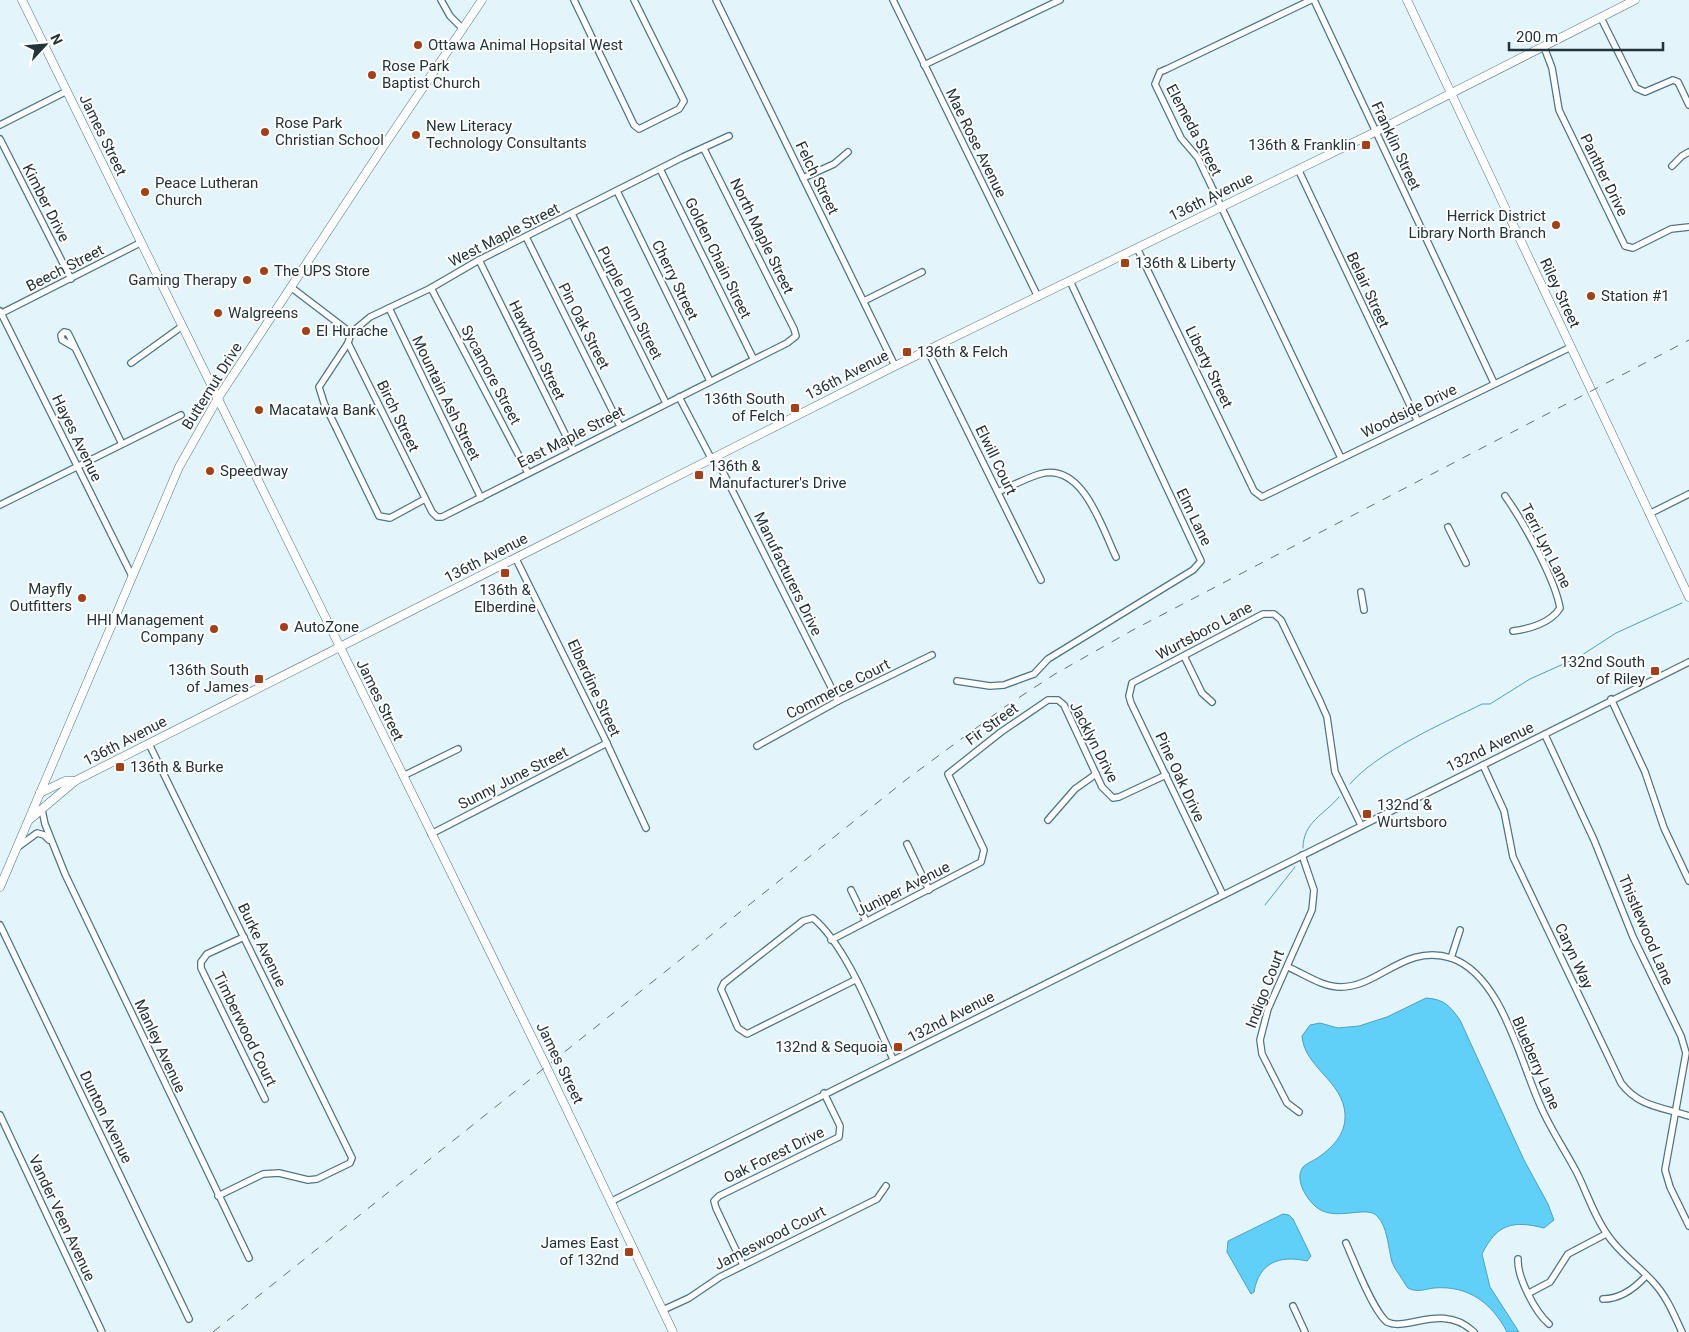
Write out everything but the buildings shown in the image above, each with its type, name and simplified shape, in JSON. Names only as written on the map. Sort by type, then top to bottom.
[{"type":"street","name":"James Street","points":[[22,0],[612,1201],[673,1332]]},
{"type":"street","points":[[441,0],[450,16],[463,30]]},
{"type":"street","name":"Butternut Drive","points":[[0,887],[179,466],[218,398],[292,288],[382,147],[482,0]]},
{"type":"street","points":[[574,0],[634,125],[640,129],[679,109],[684,100],[634,0]]},
{"type":"street","name":"Felch Street","points":[[716,0],[895,366]]},
{"type":"street","name":"Mae Rose Avenue","points":[[893,0],[1038,297]]},
{"type":"street","points":[[924,65],[1060,0]]},
{"type":"street","name":"Franklin Street","points":[[1312,0],[1494,383]]},
{"type":"street","name":"Elemeda Street","points":[[1312,0],[1167,69],[1157,77],[1155,84],[1181,138],[1198,158],[1220,208],[1340,458]]},
{"type":"street","name":"Riley Street","points":[[1407,0],[1689,597]]},
{"type":"street","name":"136th Avenue","points":[[29,820],[75,781],[895,366],[1375,132],[1635,0]]},
{"type":"street","points":[[1601,18],[1636,88],[1645,92],[1673,80],[1678,82],[1689,105]]},
{"type":"street","name":"Panther Drive","points":[[1544,47],[1552,68],[1559,110],[1625,246],[1633,248],[1671,230],[1689,227]]},
{"type":"street","points":[[0,125],[67,92]]},
{"type":"street","name":"West Maple Street","points":[[351,333],[370,317],[431,288],[479,260],[729,136]]},
{"type":"street","name":"Kimber Drive","points":[[0,139],[71,280]]},
{"type":"street","name":"North Maple Street","points":[[704,149],[796,336]]},
{"type":"street","points":[[803,178],[834,164],[848,152]]},
{"type":"street","points":[[1672,166],[1689,152]]},
{"type":"street","name":"Golden Chain Street","points":[[660,169],[753,358]]},
{"type":"street","name":"Belair Street","points":[[1298,169],[1417,420]]},
{"type":"street","name":"Cherry Street","points":[[617,191],[710,381]]},
{"type":"street","name":"Purple Plum Street","points":[[572,214],[666,403]]},
{"type":"street","name":"Pin Oak Street","points":[[526,237],[620,426]]},
{"type":"street","name":"Beech Street","points":[[0,313],[71,280],[140,243]]},
{"type":"street","name":"Liberty Street","points":[[1138,248],[1254,491],[1259,496]]},
{"type":"street","name":"Hawthorn Street","points":[[479,260],[573,450]]},
{"type":"street","points":[[864,301],[922,272]]},
{"type":"street","name":"Elm Lane","points":[[957,682],[990,686],[1004,685],[1034,674],[1048,659],[1193,570],[1201,561],[1070,281]]},
{"type":"street","points":[[292,288],[351,333],[348,343],[319,387],[324,402],[379,516],[385,519],[425,499]]},
{"type":"street","name":"Sycamore Street","points":[[431,288],[528,473]]},
{"type":"street","name":"Mountain Ash Street","points":[[389,308],[481,498]]},
{"type":"street","name":"Hayes Avenue","points":[[0,313],[132,576]]},
{"type":"street","points":[[131,363],[181,327]]},
{"type":"street","name":"East Maple Street","points":[[425,499],[432,512],[437,517],[442,517],[753,358],[787,343],[796,336]]},
{"type":"street","name":"Birch Street","points":[[348,343],[425,499]]},
{"type":"street","points":[[74,347],[122,444]]},
{"type":"street","name":"Woodside Drive","points":[[1259,496],[1263,497],[1417,420],[1571,347]]},
{"type":"street","name":"Elwill Court","points":[[928,351],[1041,580]]},
{"type":"street","name":"Manufacturers Drive","points":[[679,397],[714,459],[838,701]]},
{"type":"street","points":[[0,505],[181,415]]},
{"type":"street","points":[[998,492],[1040,474],[1054,472],[1070,478],[1086,494],[1116,557]]},
{"type":"street","points":[[1649,514],[1689,494]]},
{"type":"street","name":"Terri Lyn Lane","points":[[1505,496],[1520,518],[1557,594],[1560,608],[1550,618],[1527,630],[1513,631]]},
{"type":"street","points":[[1448,527],[1466,563]]},
{"type":"street","name":"Elberdine Street","points":[[516,559],[646,828]]},
{"type":"street","points":[[1361,592],[1364,610]]},
{"type":"street","name":"Wurtsboro Lane","points":[[1146,676],[1263,614],[1274,614],[1285,626],[1320,701],[1326,717],[1335,772],[1361,825]]},
{"type":"street","name":"Commerce Court","points":[[757,746],[838,701],[932,655]]},
{"type":"street","points":[[1184,656],[1202,693],[1212,702]]},
{"type":"street","name":"132nd Avenue","points":[[612,1201],[824,1093],[1689,662]]},
{"type":"street","name":"Pine Oak Drive","points":[[1146,676],[1132,683],[1129,696],[1223,895]]},
{"type":"street","name":"Jacklyn Drive","points":[[1054,699],[1064,705],[1107,794],[1113,798],[1119,797],[1166,775]]},
{"type":"street","name":"Fir Street","points":[[983,858],[984,850],[948,774],[1001,732],[1048,700],[1054,699]]},
{"type":"street","points":[[1611,700],[1645,772],[1664,828],[1689,881]]},
{"type":"street","name":"Thistlewood Lane","points":[[1544,735],[1594,840],[1633,937],[1680,1036],[1686,1053],[1665,1170],[1670,1187],[1689,1226]]},
{"type":"street","name":"Sunny June Street","points":[[431,834],[606,743]]},
{"type":"street","name":"Burke Avenue","points":[[149,744],[352,1158],[350,1163],[317,1179],[308,1180],[279,1173],[263,1174],[218,1196]]},
{"type":"street","points":[[402,776],[458,749]]},
{"type":"street","name":"Caryn Way","points":[[1482,765],[1504,811],[1513,857],[1613,1069],[1629,1094],[1656,1108],[1689,1116]]},
{"type":"street","points":[[1048,820],[1075,789],[1096,774]]},
{"type":"street","name":"136th Avenue","points":[[40,793],[65,781],[75,781]]},
{"type":"street","name":"Manley Avenue","points":[[42,810],[52,844],[249,1258]]},
{"type":"street","points":[[16,848],[37,833],[44,835],[52,844]]},
{"type":"street","points":[[907,844],[930,890]]},
{"type":"street","name":"Indigo Court","points":[[1299,1112],[1287,1103],[1262,1054],[1260,1040],[1265,1017],[1288,968],[1314,900],[1314,890],[1302,855]]},
{"type":"street","name":"Juniper Avenue","points":[[831,940],[976,866],[983,858]]},
{"type":"street","points":[[851,890],[866,921]]},
{"type":"street","points":[[855,980],[753,1032],[742,1033],[721,989],[724,983],[809,918],[818,922],[855,980],[893,1060]]},
{"type":"street","name":"Dunton Avenue","points":[[0,925],[189,1319]]},
{"type":"street","points":[[1451,958],[1460,930]]},
{"type":"street","name":"Timberwood Court","points":[[244,937],[207,954],[201,962],[201,968],[265,1099]]},
{"type":"street","name":"Blueberry Lane","points":[[1288,968],[1315,980],[1340,988],[1354,986],[1416,957],[1451,958],[1470,968],[1490,989],[1553,1134],[1576,1170],[1606,1234],[1665,1297],[1682,1332]]},
{"type":"street","name":"Oak Forest Drive","points":[[743,1265],[714,1201],[719,1196],[839,1137],[840,1126],[824,1093]]},
{"type":"street","name":"Vander Veen Avenue","points":[[0,1115],[102,1332]]},
{"type":"street","name":"Jameswood Court","points":[[663,1310],[689,1298],[720,1277],[877,1198],[886,1186]]},
{"type":"street","points":[[1529,1294],[1550,1282],[1568,1254],[1606,1234]]},
{"type":"street","points":[[1346,1243],[1376,1308],[1389,1324],[1399,1327],[1446,1319],[1466,1326],[1474,1332]]},
{"type":"street","points":[[1518,1259],[1517,1269],[1540,1316],[1549,1324]]},
{"type":"street","points":[[1603,1299],[1616,1298],[1629,1291],[1646,1276]]},
{"type":"street","points":[[1293,1306],[1305,1332]]},
{"type":"water","points":[[1426,998],[1438,1000],[1446,1004],[1460,1020],[1524,1160],[1548,1204],[1554,1220],[1544,1228],[1523,1224],[1500,1230],[1482,1254],[1490,1287],[1519,1332],[1507,1332],[1494,1312],[1478,1298],[1468,1293],[1446,1288],[1418,1290],[1408,1288],[1393,1264],[1386,1232],[1377,1216],[1366,1212],[1334,1214],[1326,1212],[1311,1202],[1301,1184],[1300,1172],[1303,1167],[1322,1155],[1337,1140],[1345,1122],[1343,1102],[1338,1092],[1309,1057],[1304,1047],[1302,1036],[1310,1025],[1320,1023],[1338,1028],[1359,1026],[1387,1017]]},
{"type":"water","points":[[1283,1214],[1289,1215],[1293,1219],[1311,1256],[1307,1261],[1288,1259],[1272,1263],[1261,1274],[1254,1292],[1251,1294],[1227,1252],[1228,1241]]},
{"type":"waterway","points":[[1350,784],[1377,761],[1412,739],[1482,704],[1490,704],[1530,679],[1579,657],[1616,633],[1682,603]]},
{"type":"waterway","points":[[1303,848],[1304,839],[1310,825],[1339,797]]},
{"type":"waterway","points":[[1265,905],[1295,867]]},
{"type":"railway","points":[[213,1332],[907,779],[1006,706],[1055,674],[1131,631],[1689,340]]},
{"type":"place","name":"Ottawa Animal Hopsital West","points":[[418,45]]},
{"type":"place","name":"Rose Park Baptist Church","points":[[372,75]]},
{"type":"place","name":"Rose Park Christian School","points":[[265,132]]},
{"type":"place","name":"New Literacy Technology Consultants","points":[[416,135]]},
{"type":"place","name":"136th & Franklin","points":[[1366,145]]},
{"type":"place","name":"Peace Lutheran Church","points":[[145,192]]},
{"type":"place","name":"Herrick District Library North Branch","points":[[1556,225]]},
{"type":"place","name":"136th & Liberty","points":[[1125,263]]},
{"type":"place","name":"The UPS Store","points":[[264,271]]},
{"type":"place","name":"Gaming Therapy","points":[[247,280]]},
{"type":"place","name":"Station #1","points":[[1591,296]]},
{"type":"place","name":"Walgreens","points":[[218,313]]},
{"type":"place","name":"El Hurache","points":[[306,331]]},
{"type":"place","name":"136th & Felch","points":[[907,352]]},
{"type":"place","name":"136th South of Felch","points":[[795,408]]},
{"type":"place","name":"Macatawa Bank","points":[[259,410]]},
{"type":"place","name":"Speedway","points":[[210,471]]},
{"type":"place","name":"136th & Manufacturer's Drive","points":[[699,475]]},
{"type":"place","name":"136th & Elberdine","points":[[505,573]]},
{"type":"place","name":"Mayfly Outfitters","points":[[82,598]]},
{"type":"place","name":"AutoZone","points":[[284,627]]},
{"type":"place","name":"HHI Management Company","points":[[214,629]]},
{"type":"place","name":"132nd South of Riley","points":[[1655,671]]},
{"type":"place","name":"136th South of James","points":[[259,679]]},
{"type":"place","name":"136th & Burke","points":[[120,767]]},
{"type":"place","name":"132nd & Wurtsboro","points":[[1367,814]]},
{"type":"place","name":"132nd & Sequoia","points":[[898,1047]]},
{"type":"place","name":"James East of 132nd","points":[[629,1252]]}]
